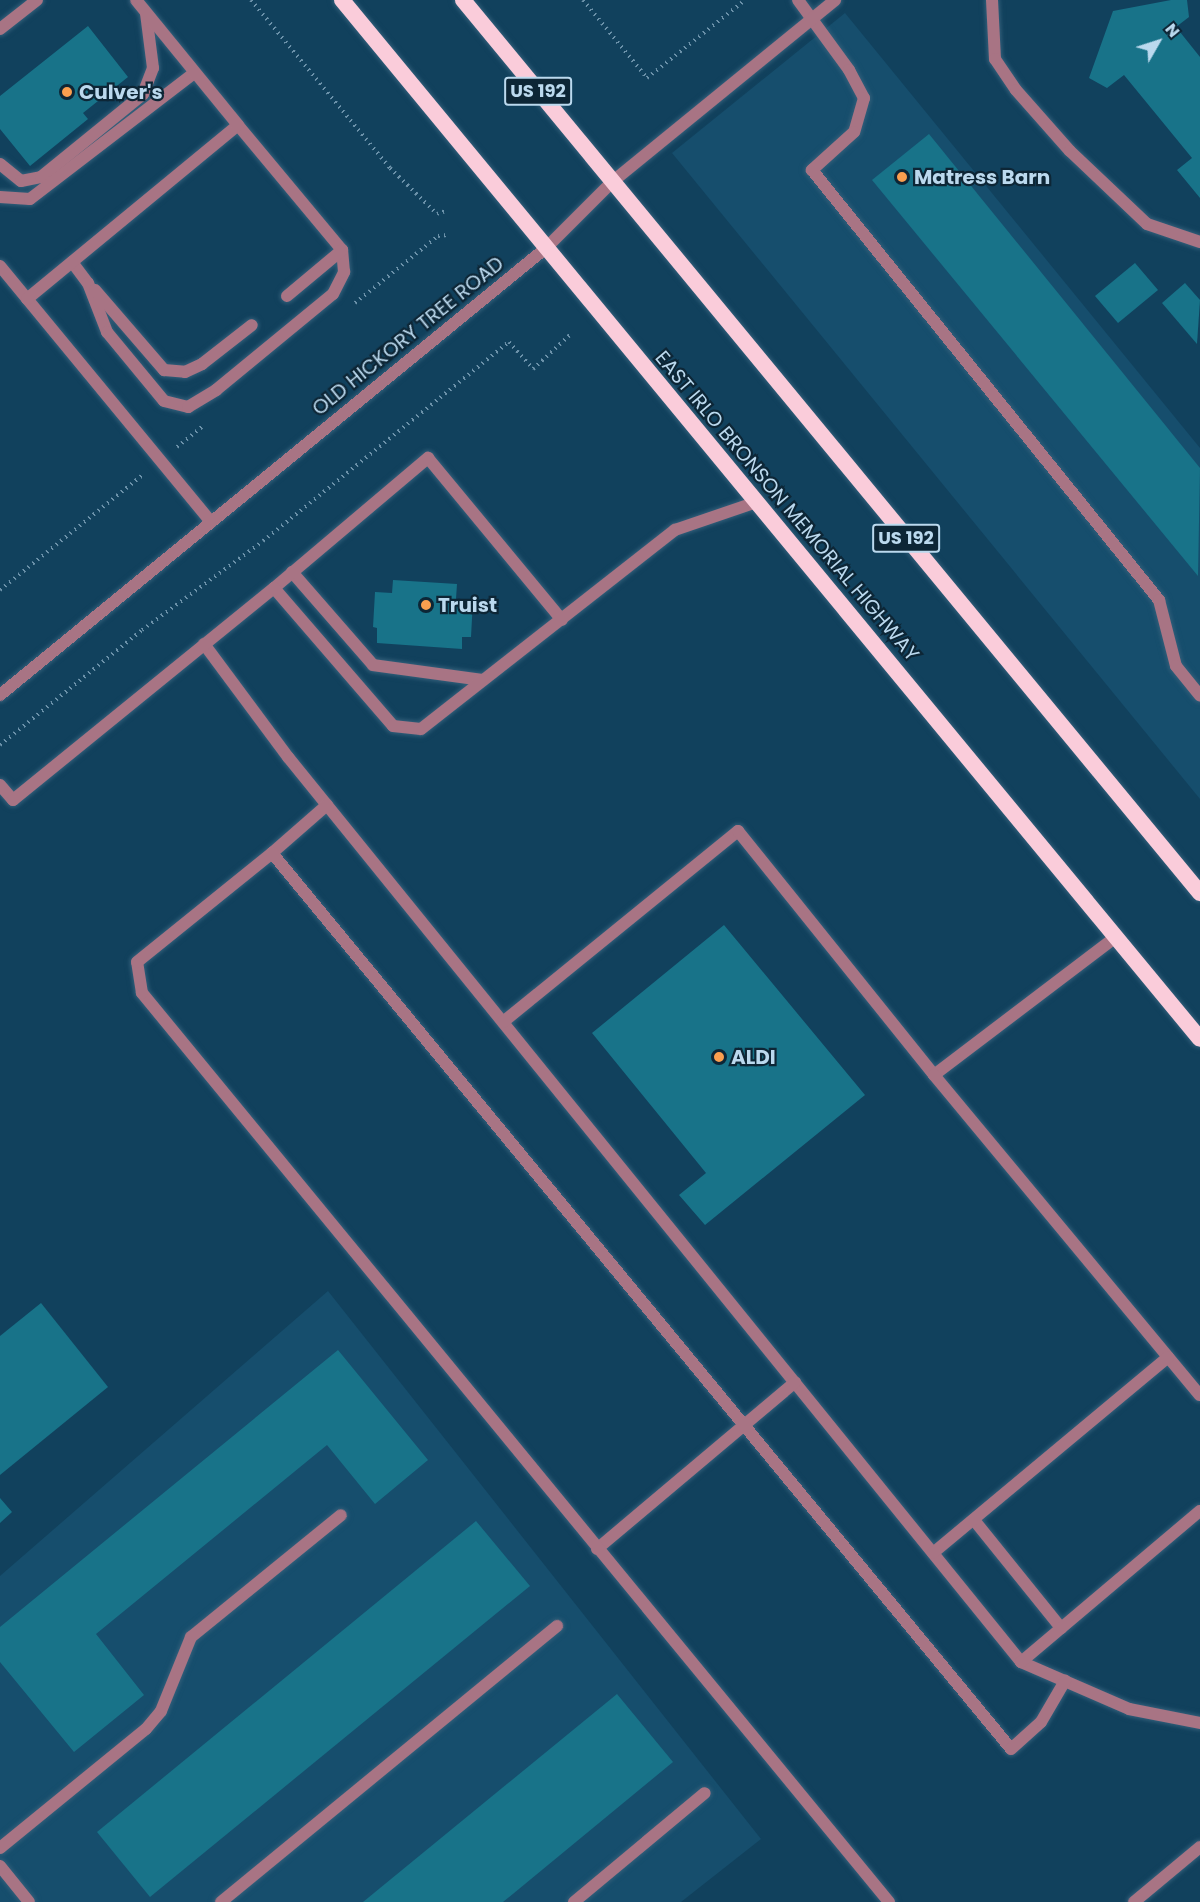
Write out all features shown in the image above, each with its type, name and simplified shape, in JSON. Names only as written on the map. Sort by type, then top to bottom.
[{"type":"highway","name":"EAST IRLO BRONSON MEMORIAL HIGHWAY","points":[[342,0],[1200,1039]]},
{"type":"highway","name":"US 192","points":[[464,0],[1200,893]]},
{"type":"street","points":[[0,29],[37,0]]},
{"type":"street","points":[[88,283],[107,332],[164,401],[188,407],[216,390],[333,294],[344,272],[342,250],[136,0]]},
{"type":"street","points":[[798,0],[809,20],[849,70],[864,98],[854,132],[812,170],[1159,600],[1176,666],[1200,696]]},
{"type":"street","name":"OLD HICKORY TREE ROAD","points":[[0,695],[546,248],[612,182],[835,0]]},
{"type":"street","points":[[992,0],[995,59],[1016,90],[1070,151],[1147,224],[1200,242]]},
{"type":"street","points":[[0,164],[21,181],[41,177],[143,94],[153,68],[145,11]]},
{"type":"street","points":[[0,197],[30,200],[194,73]]},
{"type":"street","points":[[27,299],[238,125]]},
{"type":"street","points":[[287,296],[342,250]]},
{"type":"street","points":[[72,262],[164,370],[185,372],[202,364],[252,325]]},
{"type":"street","points":[[0,266],[211,522]]},
{"type":"street","points":[[0,785],[13,800],[274,588],[428,458],[562,620]]},
{"type":"street","points":[[274,588],[393,726],[421,729],[675,530],[757,502]]},
{"type":"street","points":[[292,573],[373,665],[482,680]]},
{"type":"street","points":[[204,644],[327,805],[1021,1662],[1129,1709],[1200,1723]]},
{"type":"street","points":[[327,805],[272,853],[137,962],[142,993],[889,1902]]},
{"type":"street","points":[[503,1022],[738,831],[934,1075],[1200,1395]]},
{"type":"street","points":[[272,853],[1011,1749],[1041,1722],[1065,1681]]},
{"type":"street","points":[[934,1075],[1116,937]]},
{"type":"street","points":[[933,1553],[1168,1357]]},
{"type":"street","points":[[597,1549],[795,1382]]},
{"type":"street","points":[[1021,1662],[1200,1511]]},
{"type":"street","points":[[0,1848],[146,1729],[160,1711],[191,1636],[341,1515]]},
{"type":"street","points":[[974,1520],[1061,1628]]},
{"type":"street","points":[[221,1902],[557,1626]]},
{"type":"street","points":[[574,1902],[705,1793]]},
{"type":"street","points":[[1134,1902],[1200,1847]]},
{"type":"street","points":[[0,1866],[29,1902]]},
{"type":"path","points":[[251,0],[390,168],[437,214],[445,211]]},
{"type":"path","points":[[583,0],[647,78],[745,0]]},
{"type":"path","points":[[0,745],[142,630],[263,541],[508,342],[533,369],[572,333]]},
{"type":"shaded area","points":[[845,13],[1200,448],[1200,799],[672,153]]},
{"type":"shaded area","points":[[328,1291],[761,1839],[681,1902],[0,1902],[0,1576]]},
{"type":"building","points":[[1171,0],[1187,0],[1189,17],[1176,27],[1200,57],[1200,198],[1177,170],[1192,158],[1124,75],[1107,88],[1089,78],[1113,11]]},
{"type":"building","points":[[88,26],[128,77],[83,113],[88,119],[30,166],[0,129],[0,96]]},
{"type":"building","points":[[929,134],[1200,468],[1198,576],[872,180]]},
{"type":"building","points":[[1135,263],[1158,290],[1118,323],[1095,296]]},
{"type":"building","points":[[1185,283],[1200,300],[1197,344],[1162,303]]},
{"type":"building","points":[[393,580],[457,584],[456,599],[473,600],[471,637],[462,637],[462,649],[377,643],[377,628],[373,627],[375,592],[392,593]]},
{"type":"building","points":[[724,925],[865,1095],[705,1225],[679,1195],[706,1173],[592,1033]]},
{"type":"building","points":[[41,1303],[108,1387],[0,1475],[0,1336]]},
{"type":"building","points":[[338,1350],[428,1460],[375,1504],[327,1445],[96,1634],[144,1695],[74,1752],[0,1662],[0,1627]]},
{"type":"building","points":[[0,1498],[12,1512],[0,1523]]},
{"type":"building","points":[[476,1521],[530,1586],[150,1897],[97,1832]]},
{"type":"building","points":[[617,1694],[673,1762],[503,1902],[363,1902]]},
{"type":"place","name":"Culver's","points":[[67,92]]},
{"type":"place","name":"Matress Barn","points":[[902,177]]},
{"type":"place","name":"Truist","points":[[426,605]]},
{"type":"place","name":"ALDI","points":[[719,1057]]}]
